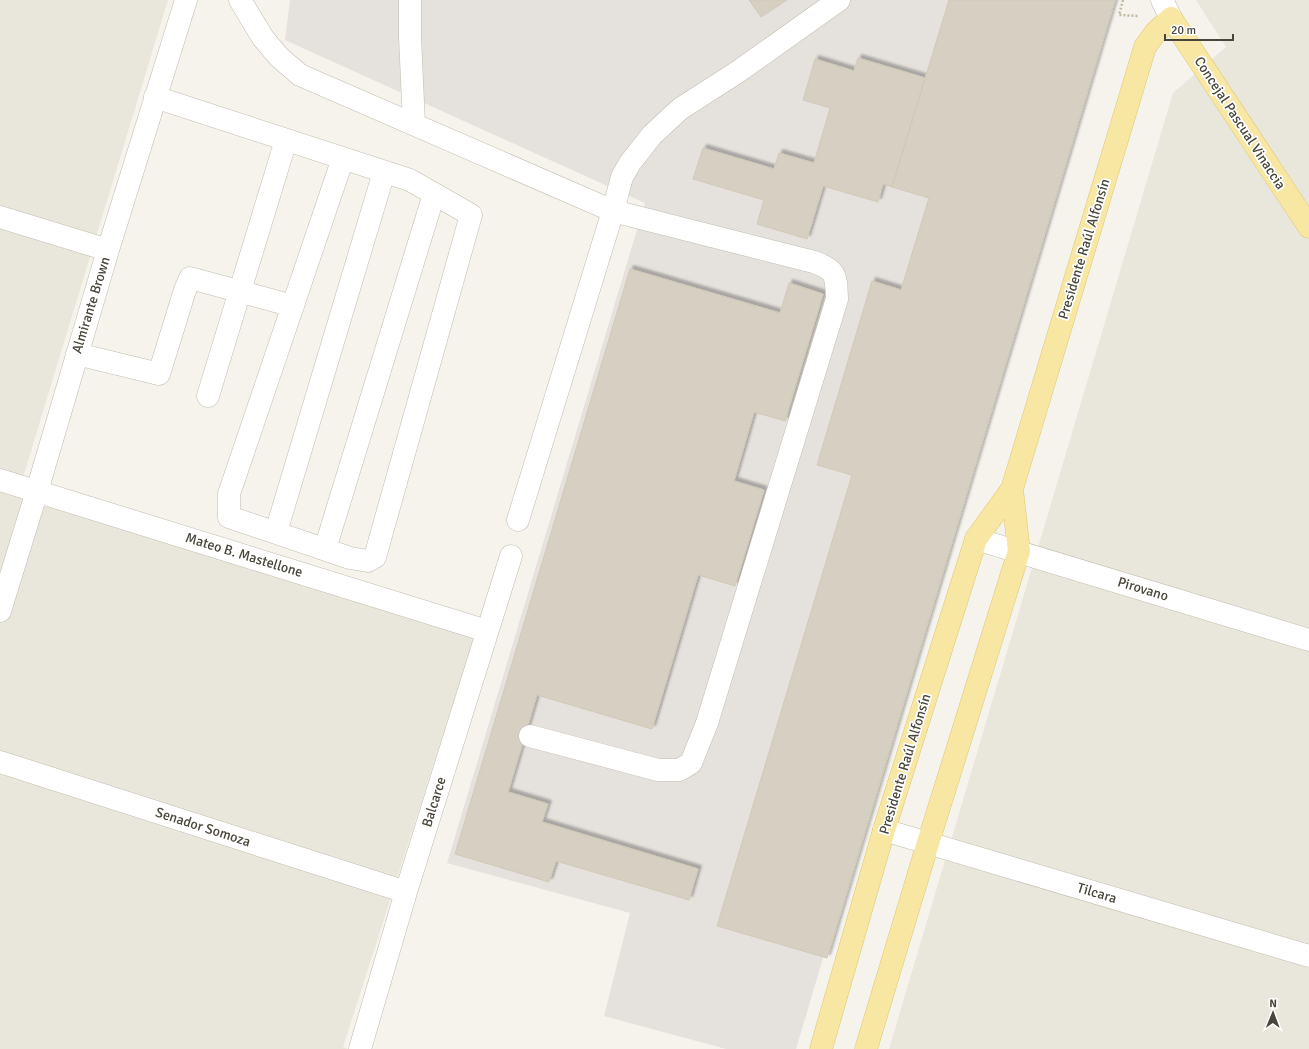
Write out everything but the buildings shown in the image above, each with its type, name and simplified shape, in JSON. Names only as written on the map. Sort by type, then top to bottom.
[{"type":"main road","name":"Concejal Pascual Vinaccia","points":[[1167,9],[1309,227]]},
{"type":"main road","name":"Presidente Raúl Alfonsín","points":[[821,1049],[884,830],[976,539],[1012,489],[1145,47],[1155,33],[1167,9]]},
{"type":"main road","name":"Presidente Raúl Alfonsín","points":[[866,1049],[928,843],[1019,552],[1012,489]]},
{"type":"street","name":"Almirante Brown","points":[[0,611],[108,250],[185,0]]},
{"type":"street","points":[[240,0],[263,38],[279,57],[300,75],[613,211],[814,262],[828,267],[836,279],[837,299],[707,723],[690,763],[679,770],[658,770],[530,736]]},
{"type":"street","points":[[410,0],[414,124]]},
{"type":"street","points":[[518,520],[613,211],[622,177],[630,163],[652,135],[680,109],[739,71],[839,0]]},
{"type":"street","points":[[155,97],[343,158],[384,172],[410,180],[471,215],[375,557],[368,561],[350,558],[229,517],[229,494],[343,158]]},
{"type":"street","points":[[208,396],[286,140]]},
{"type":"street","points":[[276,532],[384,172]]},
{"type":"street","points":[[325,549],[434,194]]},
{"type":"street","points":[[0,217],[108,250]]},
{"type":"street","points":[[77,354],[159,374],[190,278],[293,306]]},
{"type":"street","name":"Mateo B. Mastellone","points":[[0,480],[487,631]]},
{"type":"street","name":"Pirovano","points":[[976,539],[1309,640]]},
{"type":"street","name":"Balcarce","points":[[360,1049],[406,892],[511,556]]},
{"type":"street","name":"Senador Somoza","points":[[0,762],[406,892]]},
{"type":"street","name":"Tilcara","points":[[884,830],[1309,956]]},
{"type":"path","points":[[1119,15],[1123,0]]},
{"type":"shaded area","points":[[0,0],[168,0],[17,497],[474,638],[343,1047],[347,1049],[0,1049]]},
{"type":"shaded area","points":[[290,0],[1108,0],[796,1049],[726,1049],[604,1016],[630,913],[447,863],[645,203],[285,40]]},
{"type":"shaded area","points":[[1196,0],[1309,0],[1309,1049],[889,1049],[1173,93],[1226,47]]}]
